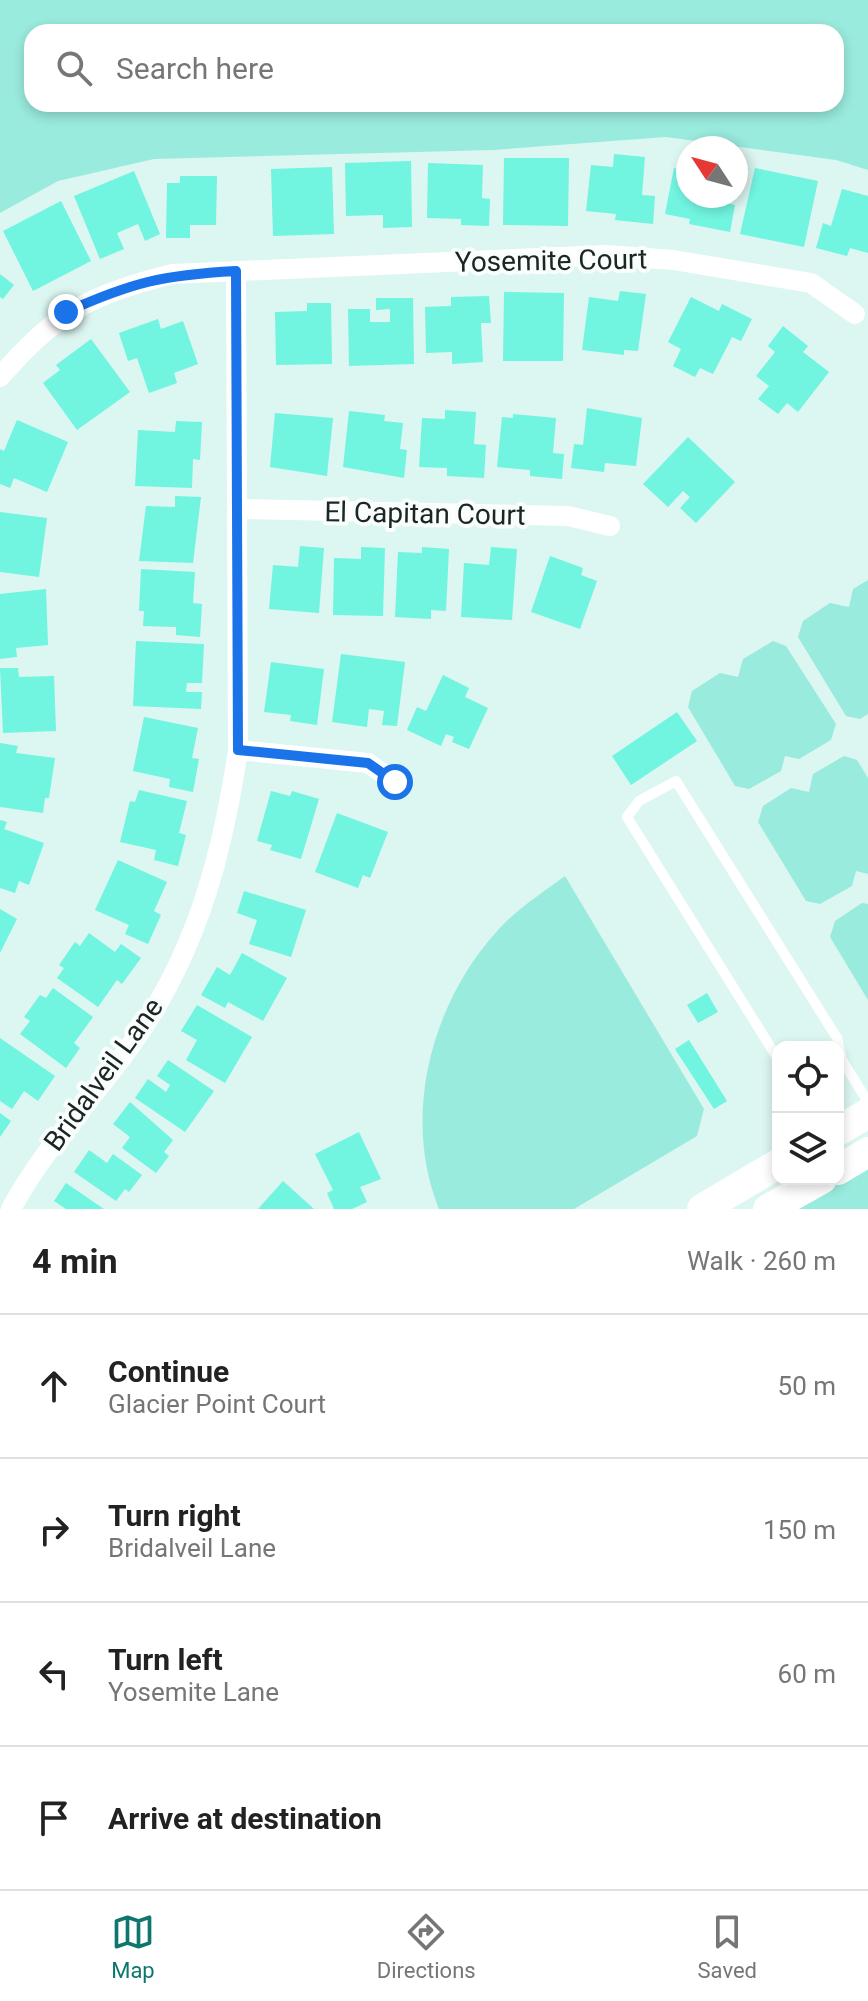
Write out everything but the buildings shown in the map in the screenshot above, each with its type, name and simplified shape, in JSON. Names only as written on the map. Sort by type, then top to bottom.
[{"type":"street","name":"Yosemite Court","points":[[0,377],[26,347],[66,312],[123,286],[172,274],[606,255],[673,260],[811,283],[855,314]]},
{"type":"street","name":"Bridalveil Lane","points":[[11,1209],[60,1132],[144,1027],[207,901],[228,816],[238,750],[236,271]]},
{"type":"street","name":"El Capitan Court","points":[[239,509],[568,516],[610,526]]},
{"type":"street","points":[[238,750],[368,763],[395,782]]},
{"type":"street","points":[[844,1127],[868,1113]]},
{"type":"street","points":[[844,1166],[868,1152]]},
{"type":"street","points":[[702,1209],[772,1168]]},
{"type":"street","points":[[768,1209],[811,1185]]},
{"type":"lane","points":[[772,1049],[627,817],[639,801],[676,781],[837,1041]]},
{"type":"lane","points":[[844,1066],[868,1102]]},
{"type":"green space","points":[[0,0],[868,0],[868,170],[836,160],[748,148],[748,136],[676,136],[493,150],[154,159],[58,181],[0,213]]},
{"type":"green space","points":[[868,580],[868,714],[860,719],[846,716],[798,637],[803,621],[830,603],[849,607],[853,589]]},
{"type":"green space","points":[[773,641],[786,646],[836,724],[831,740],[799,759],[785,756],[781,771],[749,789],[735,786],[688,707],[692,691],[720,673],[738,677],[743,659]]},
{"type":"green space","points":[[844,756],[857,760],[868,778],[868,874],[856,871],[852,886],[820,904],[806,901],[758,822],[763,806],[791,788],[809,792],[813,774]]},
{"type":"green space","points":[[565,876],[704,1109],[697,1136],[574,1209],[439,1209],[428,1173],[423,1136],[424,1098],[440,1025],[475,959],[498,930],[521,908]]},
{"type":"green space","points":[[862,903],[868,904],[868,1000],[830,937],[835,921]]},
{"type":"green space","points":[[868,1165],[868,1209],[790,1209],[833,1185],[844,1185],[844,1179]]},
{"type":"route","points":[[66,312],[123,286],[172,274],[236,271],[238,750],[368,763],[395,782]]}]
